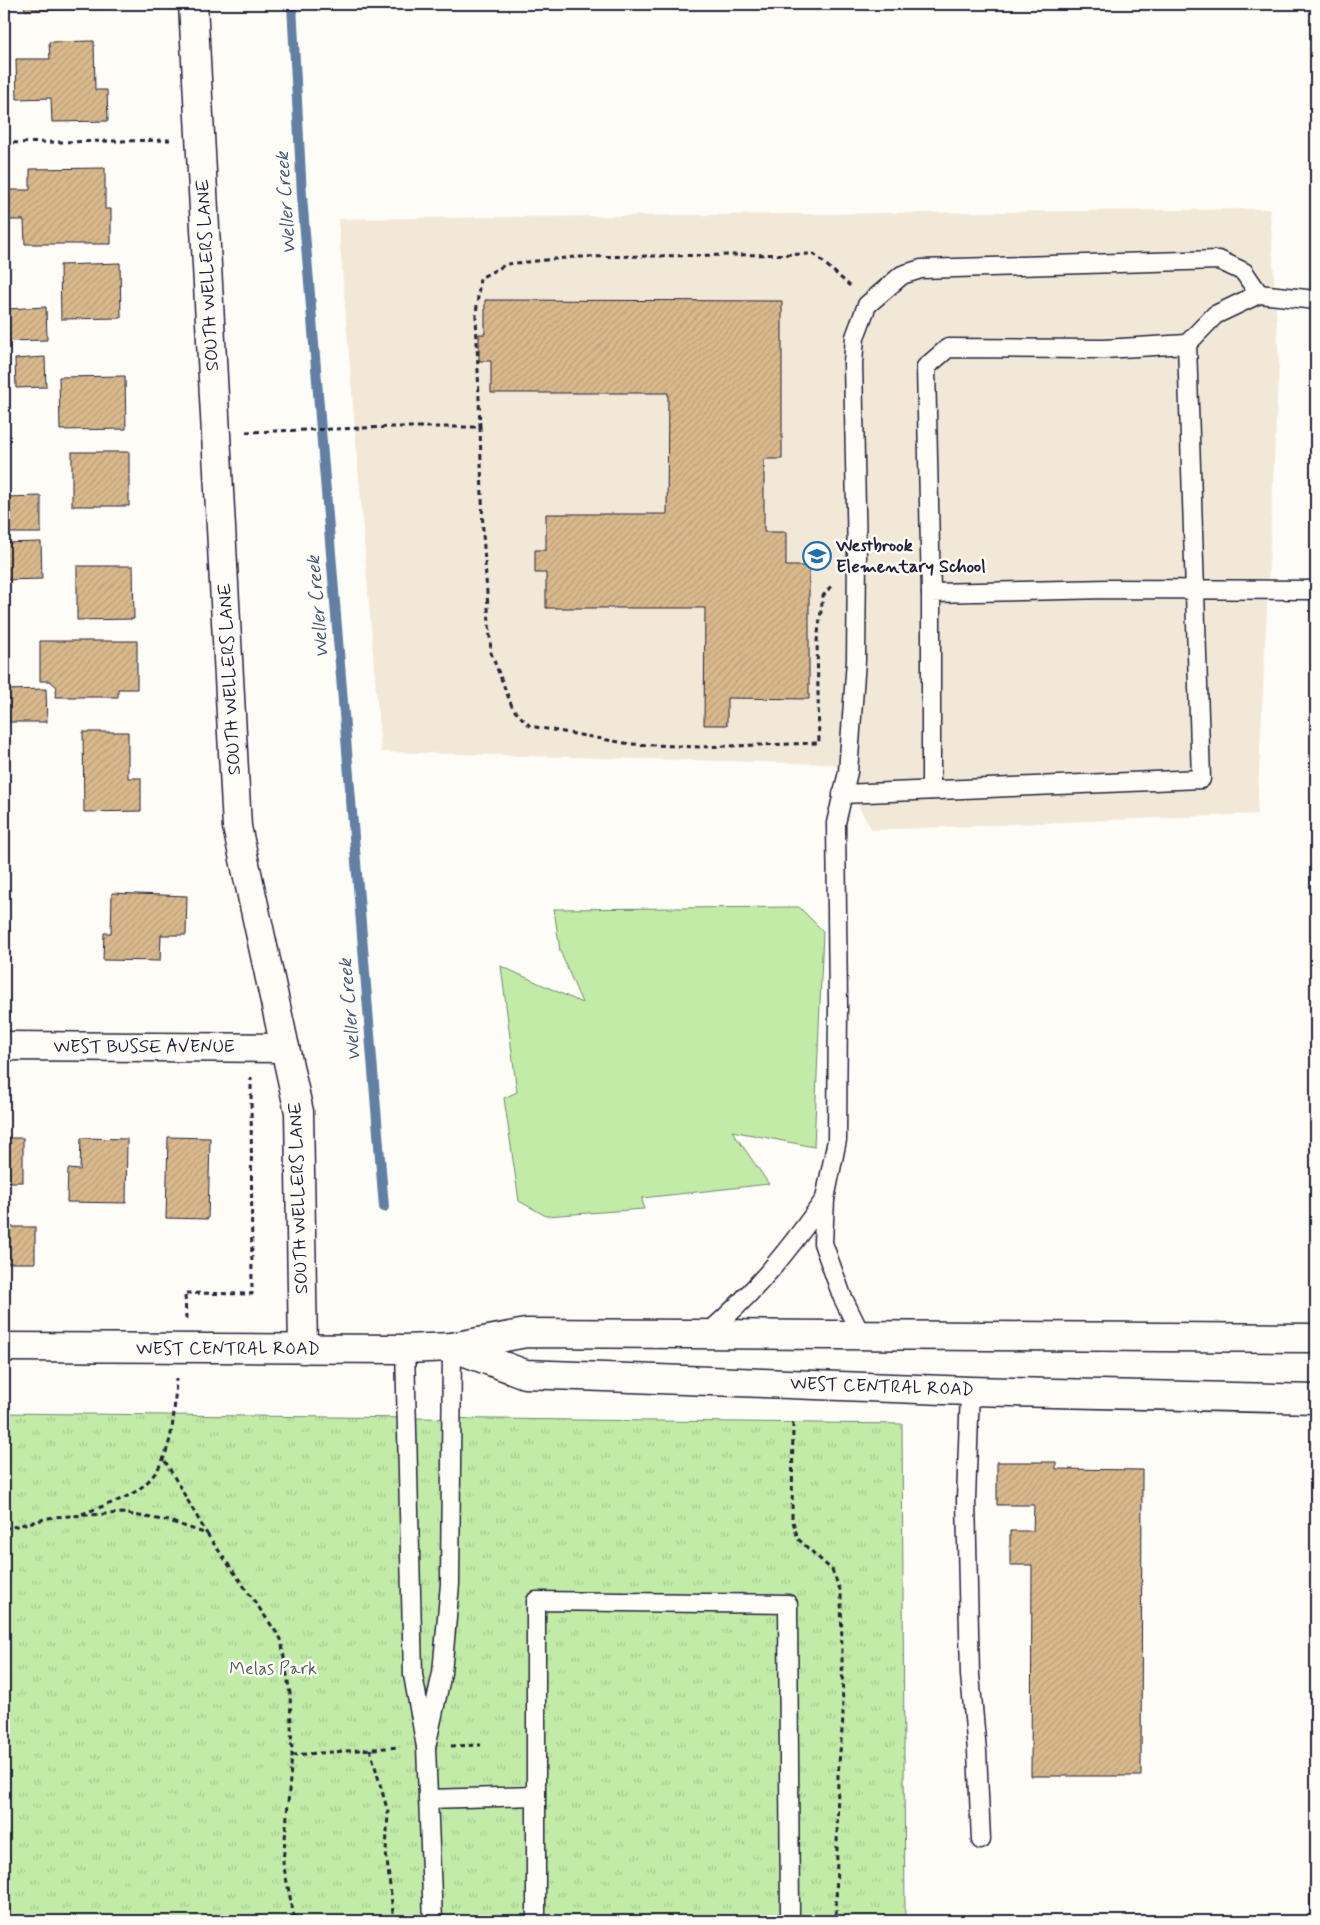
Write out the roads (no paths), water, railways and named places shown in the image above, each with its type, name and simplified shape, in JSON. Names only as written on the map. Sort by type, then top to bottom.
[{"type":"main road","name":"SOUTH WELLERS LANE","points":[[193,4],[238,827],[299,1112],[303,1349]]},
{"type":"main road","name":"WEST BUSSE AVENUE","points":[[4,1046],[285,1048]]},
{"type":"main road","name":"WEST CENTRAL ROAD","points":[[4,1347],[406,1349],[452,1347],[526,1333],[1316,1338]]},
{"type":"main road","name":"WEST CENTRAL ROAD","points":[[452,1347],[524,1374],[970,1391],[1316,1398]]},
{"type":"lane","points":[[861,1335],[842,1296],[823,1243],[824,1199],[837,1140],[836,822],[848,772],[856,660],[857,557],[853,363],[855,337],[867,305],[902,275],[921,268],[1199,260],[1219,260],[1244,272],[1259,294]]},
{"type":"lane","points":[[931,790],[931,593],[926,367],[948,348],[1104,349],[1187,344],[1215,315],[1259,294],[1316,300]]},
{"type":"lane","points":[[842,794],[1201,779],[1187,344]]},
{"type":"lane","points":[[931,593],[1196,588],[1316,590]]},
{"type":"lane","points":[[707,1334],[749,1295],[792,1245],[824,1199]]},
{"type":"lane","points":[[426,1747],[442,1673],[450,1584],[452,1347]]},
{"type":"lane","points":[[406,1349],[413,1676],[426,1747],[433,1921]]},
{"type":"lane","points":[[970,1391],[966,1508],[970,1675],[977,1751],[981,1840]]},
{"type":"lane","points":[[536,1921],[536,1601],[788,1604],[790,1921]]},
{"type":"lane","points":[[428,1799],[535,1796]]},
{"type":"waterway","name":"Weller Creek","points":[[292,4],[302,196],[384,1207]]},
{"type":"place","name":"Westbrook Elementary School","points":[[817,556]]},
{"type":"park label","name":"Melas Park","points":[[273,1669]]}]
